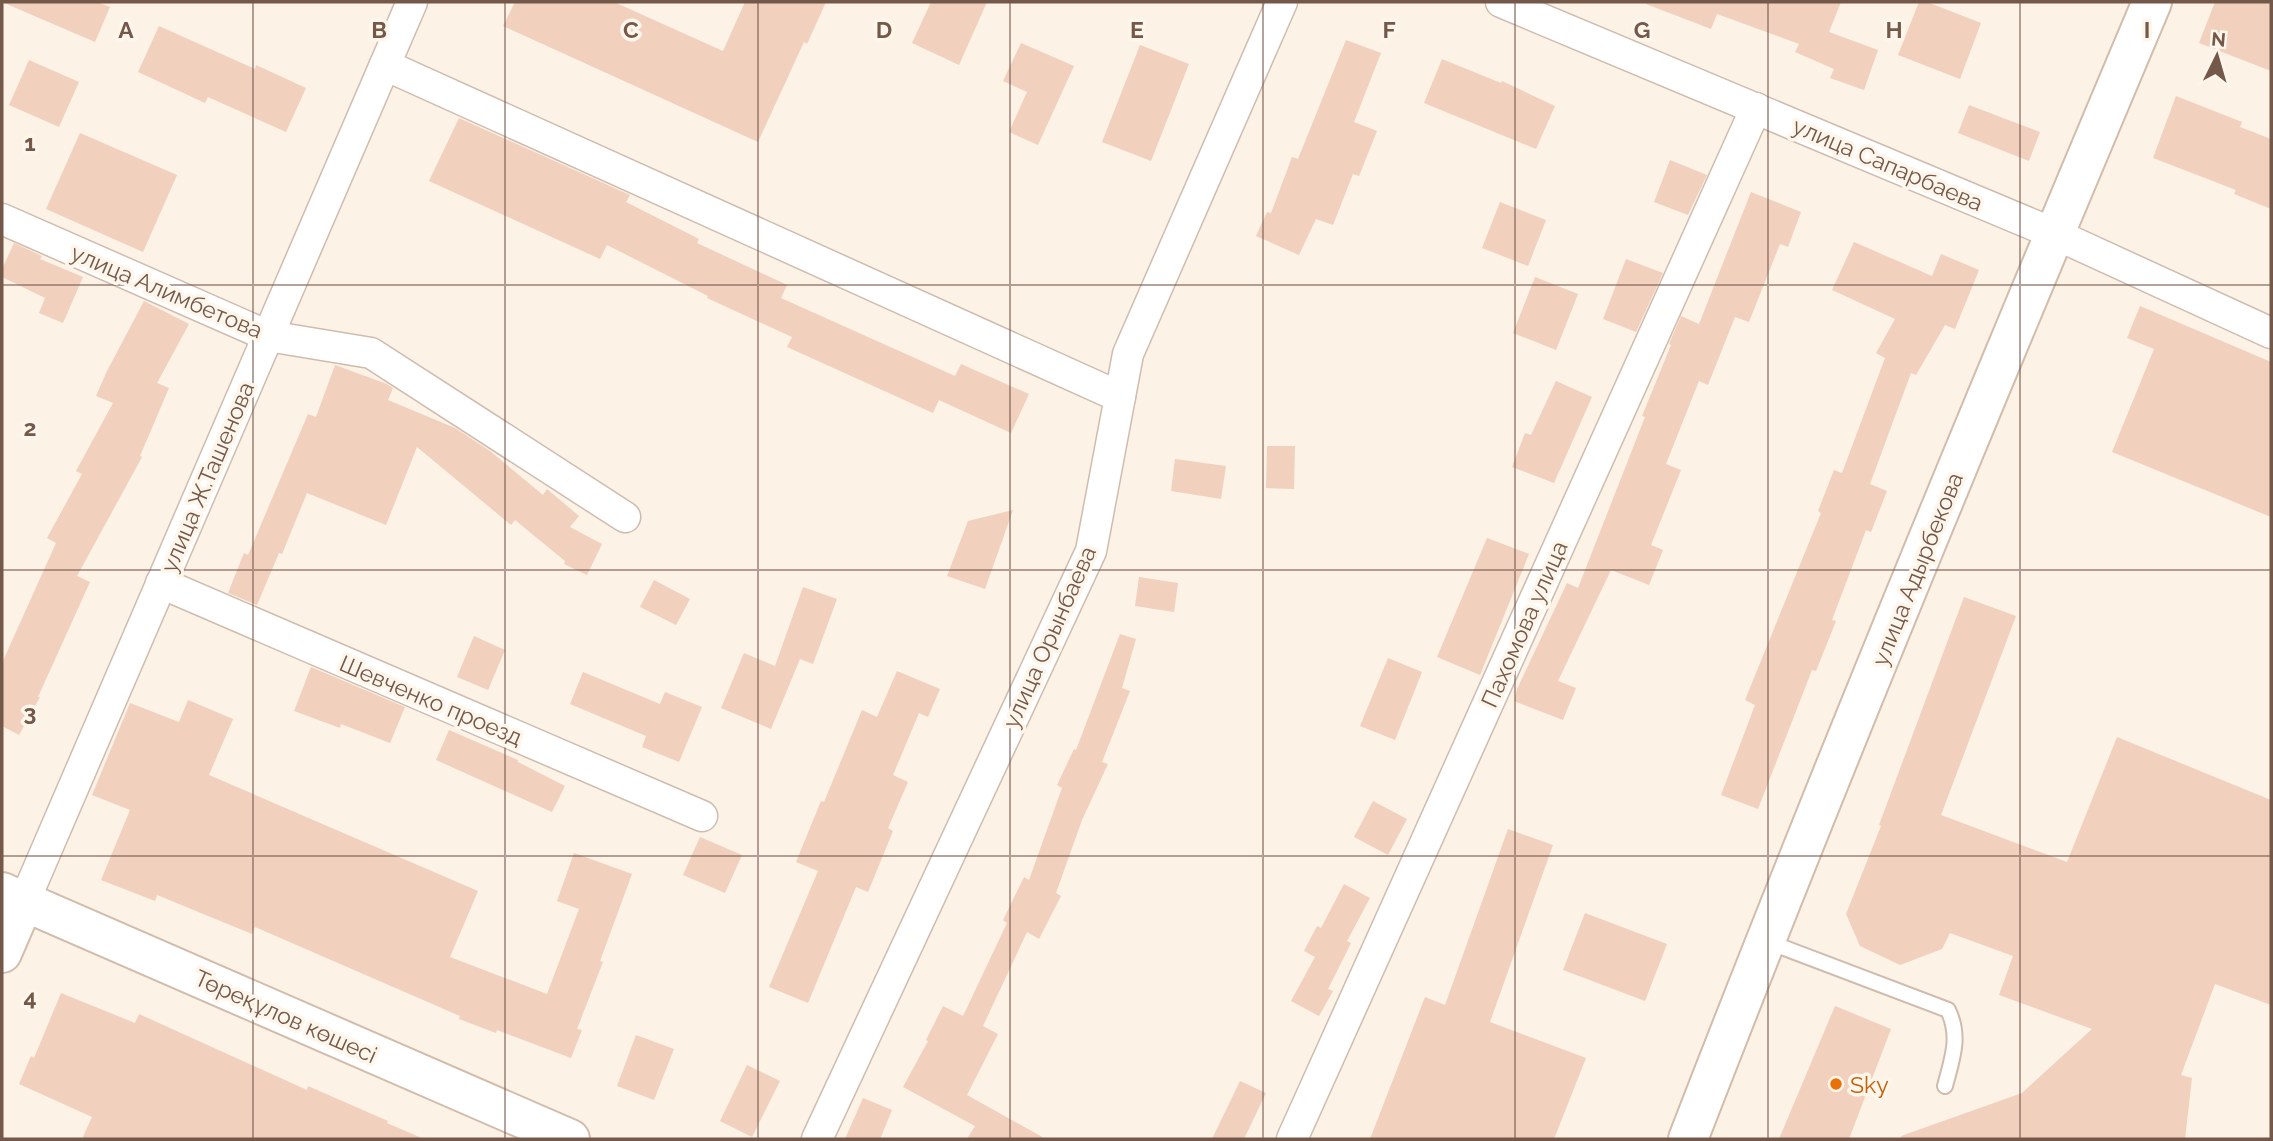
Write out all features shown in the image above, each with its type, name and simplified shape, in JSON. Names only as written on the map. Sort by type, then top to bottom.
[{"type":"main road","name":"улица Адырбекова","points":[[1688,1139],[1765,940],[2152,2]]},
{"type":"main road","name":"улица Ж.Ташенова","points":[[2,953],[13,897]]},
{"type":"main road","name":"Төреқұлов көшесі","points":[[13,897],[570,1139]]},
{"type":"street","name":"улица Ж.Ташенова","points":[[13,897],[161,583],[412,2]]},
{"type":"street","name":"улица Орынбаева","points":[[817,1139],[1091,551],[1128,354],[1282,2]]},
{"type":"street","name":"улица Сапарбаева","points":[[1501,2],[2055,234],[2271,333]]},
{"type":"street","points":[[384,65],[1120,397]]},
{"type":"street","name":"Пахомова улица","points":[[1292,1139],[1756,108]]},
{"type":"street","name":"улица Алимбетова","points":[[2,219],[268,336],[371,353],[625,517]]},
{"type":"street","name":"Шевченко проезд","points":[[161,583],[702,816]]},
{"type":"lane","points":[[1765,940],[1948,1010],[1955,1024],[1955,1035],[1945,1086]]},
{"type":"building","points":[[2,2],[97,2],[110,7],[95,42]]},
{"type":"building","points":[[515,2],[614,2],[723,51],[745,2],[826,2],[807,44],[804,42],[758,142],[503,26]]},
{"type":"building","points":[[931,2],[987,2],[959,65],[912,43]]},
{"type":"building","points":[[1646,2],[1841,2],[1829,32],[1878,50],[1864,90],[1830,78],[1834,69],[1795,52],[1799,44],[1717,14],[1711,29]]},
{"type":"building","points":[[1919,2],[1927,2],[1981,23],[1960,79],[1898,55]]},
{"type":"building","points":[[2215,2],[2271,2],[2271,71],[2199,43]]},
{"type":"building","points":[[159,26],[255,69],[256,65],[306,88],[286,132],[208,97],[205,103],[138,72]]},
{"type":"building","points":[[1346,40],[1381,53],[1354,122],[1377,131],[1359,176],[1353,174],[1333,225],[1316,219],[1299,255],[1256,236],[1267,212],[1271,213],[1292,157],[1298,159]]},
{"type":"building","points":[[1021,43],[1074,66],[1038,145],[1009,132],[1027,92],[1003,81]]},
{"type":"building","points":[[1140,45],[1189,64],[1151,161],[1102,142]]},
{"type":"building","points":[[1442,59],[1501,83],[1502,81],[1555,106],[1536,149],[1424,103]]},
{"type":"building","points":[[29,60],[79,82],[59,127],[9,105]]},
{"type":"building","points":[[2176,96],[2242,122],[2240,127],[2271,139],[2271,209],[2234,194],[2236,190],[2153,158]]},
{"type":"building","points":[[1969,105],[2040,132],[2029,161],[1958,133]]},
{"type":"building","points":[[459,118],[630,195],[626,202],[699,239],[697,243],[787,285],[781,298],[955,376],[961,364],[1029,394],[1011,433],[939,400],[933,413],[787,347],[792,337],[707,298],[708,296],[607,245],[600,259],[429,181]]},
{"type":"building","points":[[80,133],[177,175],[143,252],[46,209]]},
{"type":"building","points":[[1670,160],[1707,175],[1688,215],[1654,202]]},
{"type":"building","points":[[1751,192],[1801,212],[1788,247],[1780,244],[1749,322],[1735,317],[1708,385],[1699,381],[1666,464],[1681,470],[1651,545],[1663,550],[1649,585],[1611,570],[1558,681],[1576,688],[1563,720],[1514,701],[1517,689],[1567,583],[1578,588],[1645,417],[1642,416],[1681,316],[1699,324]]},
{"type":"building","points":[[1500,202],[1546,220],[1528,266],[1482,248]]},
{"type":"building","points":[[1854,242],[1932,276],[1941,254],[1979,270],[1955,329],[1945,325],[1916,375],[1911,373],[1870,484],[1887,491],[1871,532],[1866,530],[1832,620],[1836,621],[1816,671],[1812,670],[1758,809],[1721,795],[1755,705],[1745,700],[1821,513],[1818,511],[1834,470],[1842,473],[1885,358],[1876,353],[1895,319],[1832,290]]},
{"type":"building","points":[[14,243],[42,256],[40,259],[83,277],[63,323],[39,313],[45,298],[2,277],[2,269]]},
{"type":"building","points":[[1626,259],[1663,273],[1636,332],[1603,319]]},
{"type":"building","points":[[1535,277],[1578,294],[1556,350],[1513,333]]},
{"type":"building","points":[[144,301],[189,324],[157,383],[169,388],[140,456],[142,457],[77,576],[90,582],[40,697],[19,735],[2,726],[2,663],[56,543],[47,538],[82,474],[76,471],[113,403],[96,396]]},
{"type":"building","points":[[2140,306],[2271,362],[2271,517],[2112,452],[2154,349],[2127,338]]},
{"type":"building","points":[[335,365],[387,384],[393,388],[388,400],[455,428],[490,451],[543,495],[547,489],[579,516],[570,527],[602,544],[587,575],[564,564],[565,561],[515,520],[511,525],[417,447],[386,525],[307,493],[257,605],[228,593],[244,553],[248,555],[308,414],[316,417]]},
{"type":"building","points":[[1556,381],[1592,397],[1554,483],[1512,467],[1525,433],[1531,435]]},
{"type":"building","points":[[1267,446],[1295,446],[1294,489],[1266,488]]},
{"type":"building","points":[[1175,459],[1226,466],[1221,499],[1171,491]]},
{"type":"building","points":[[1013,510],[985,589],[947,576],[968,521]]},
{"type":"building","points":[[1487,538],[1529,554],[1480,675],[1437,657]]},
{"type":"building","points":[[1139,577],[1178,583],[1174,612],[1135,606]]},
{"type":"building","points":[[654,580],[690,599],[676,625],[640,607]]},
{"type":"building","points":[[803,587],[837,599],[813,664],[800,659],[771,729],[721,708],[744,653],[775,666]]},
{"type":"building","points":[[1964,597],[2016,616],[1941,815],[2067,862],[2117,737],[2271,800],[2271,1005],[2215,984],[2181,1075],[2192,1078],[2185,1139],[1901,1139],[1901,1136],[2022,1093],[2092,1029],[1999,995],[2013,956],[1950,933],[1942,949],[1900,965],[1860,946],[1846,914],[1881,826],[1879,825]]},
{"type":"building","points":[[1120,634],[1136,639],[1122,688],[1130,691],[1102,762],[1108,764],[1082,820],[1056,893],[1061,896],[1039,939],[1027,932],[983,1026],[998,1034],[967,1095],[1046,1139],[967,1139],[975,1126],[903,1087],[943,1006],[963,1016],[1007,923],[1003,920],[1024,877],[1029,880],[1062,788],[1057,785],[1074,749],[1076,750]]},
{"type":"building","points":[[474,636],[505,650],[488,690],[457,677]]},
{"type":"building","points":[[1388,658],[1422,672],[1395,740],[1360,726]]},
{"type":"building","points":[[311,667],[405,707],[390,743],[341,724],[340,728],[294,711]]},
{"type":"building","points":[[897,671],[940,689],[928,717],[919,713],[893,775],[908,782],[888,828],[893,831],[868,892],[856,887],[808,1003],[769,987],[818,871],[796,862],[862,710],[877,717]]},
{"type":"building","points":[[583,672],[660,704],[665,692],[702,707],[679,762],[642,747],[646,736],[570,704]]},
{"type":"building","points":[[188,700],[233,719],[209,775],[478,891],[450,957],[547,994],[579,909],[557,901],[574,853],[632,874],[577,1029],[582,1030],[571,1058],[497,1030],[496,1033],[459,1019],[460,1016],[255,927],[252,934],[157,895],[155,901],[101,880],[130,810],[92,795],[130,703],[179,722]]},
{"type":"building","points":[[449,730],[518,760],[565,786],[552,812],[436,760]]},
{"type":"building","points":[[1373,801],[1407,819],[1388,855],[1354,837]]},
{"type":"building","points":[[1508,829],[1553,845],[1490,1022],[1586,1058],[1554,1139],[1370,1139],[1425,997],[1445,1005]]},
{"type":"building","points":[[700,837],[742,855],[725,893],[683,875]]},
{"type":"building","points":[[1344,884],[1370,898],[1347,941],[1351,943],[1328,989],[1333,991],[1319,1016],[1291,1001],[1315,957],[1304,951],[1317,926],[1321,928]]},
{"type":"building","points":[[1585,913],[1667,944],[1645,1001],[1563,970]]},
{"type":"building","points":[[61,993],[135,1023],[139,1014],[307,1090],[308,1086],[424,1139],[82,1139],[92,1117],[19,1084],[31,1056],[34,1058]]},
{"type":"building","name":"Sky","points":[[1835,1006],[1891,1029],[1849,1139],[1779,1139]]},
{"type":"building","points":[[636,1035],[674,1049],[654,1100],[617,1086]]},
{"type":"building","points":[[747,1065],[780,1081],[752,1137],[720,1121]]},
{"type":"building","points":[[1240,1081],[1266,1093],[1244,1139],[1212,1139]]},
{"type":"building","points":[[863,1098],[892,1110],[880,1139],[845,1139]]},
{"type":"place","name":"Sky","points":[[1836,1084]]}]
